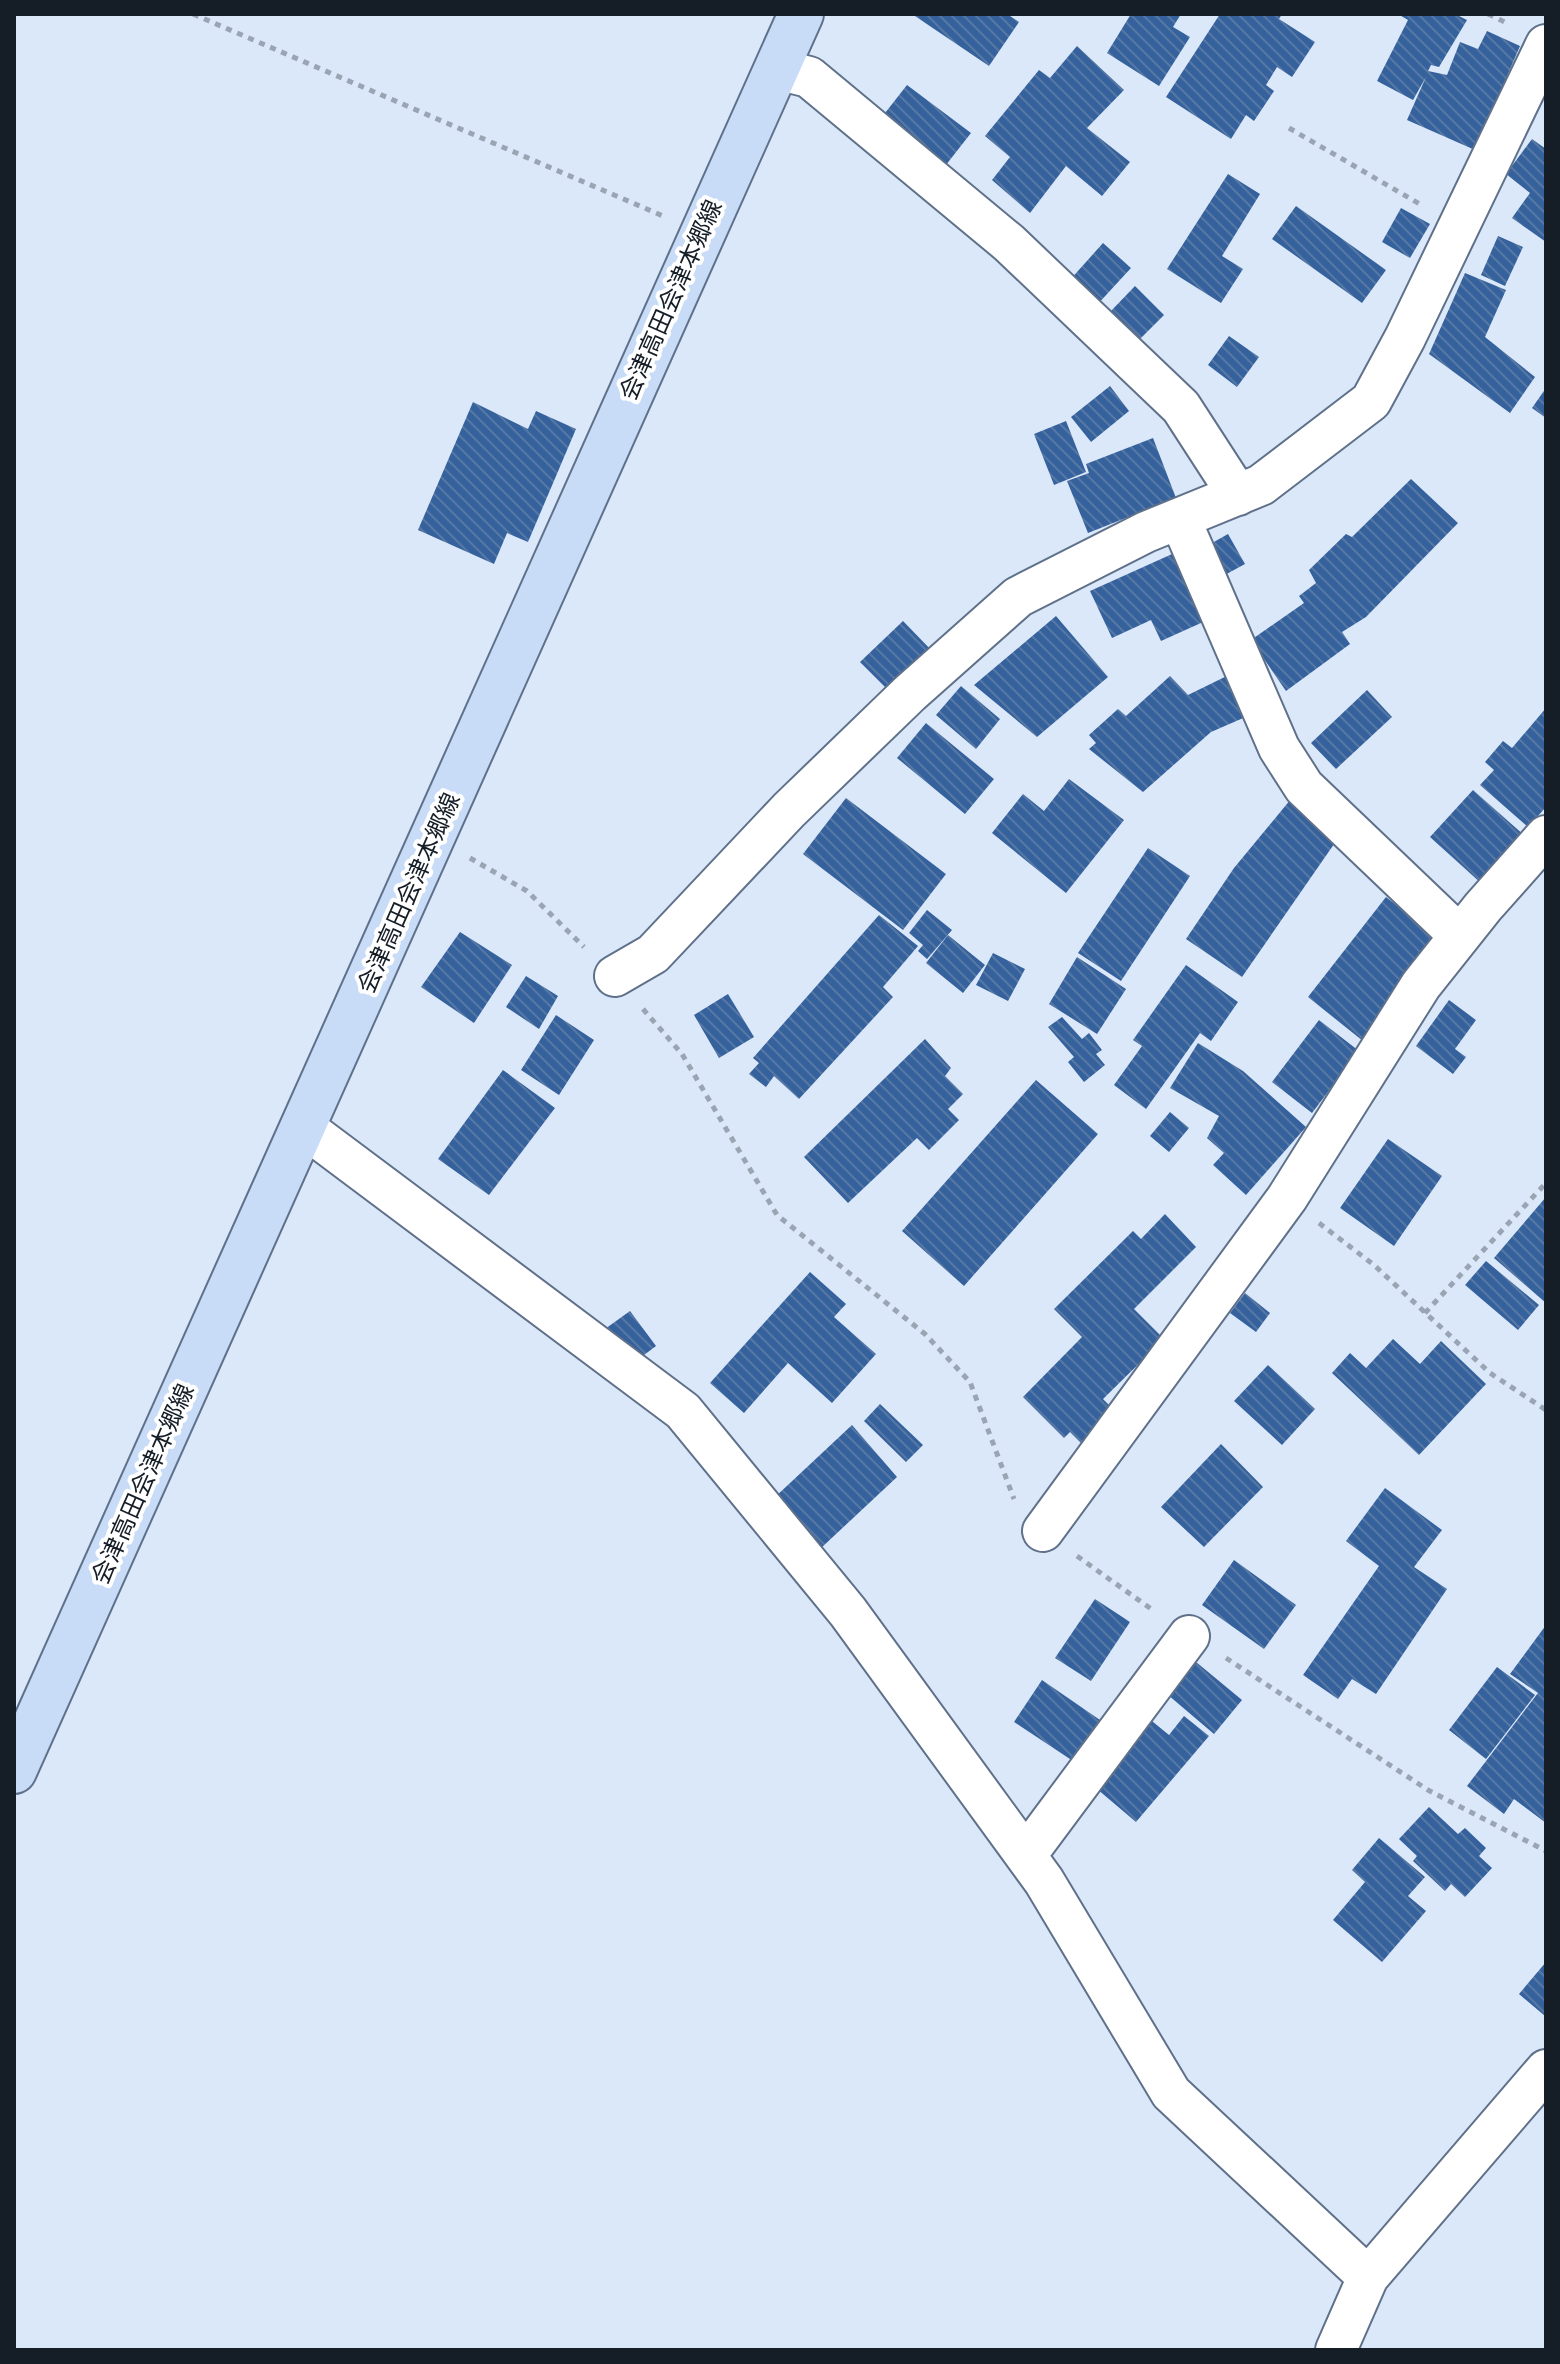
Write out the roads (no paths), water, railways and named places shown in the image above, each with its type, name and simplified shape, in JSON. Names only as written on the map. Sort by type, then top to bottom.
[{"type":"main road","name":"会津高田会津本郷線","points":[[14,1771],[305,1128],[701,232],[801,14]]},
{"type":"street","points":[[615,976],[653,954],[789,810],[910,693],[1018,597],[1180,519],[1261,485],[1371,401],[1459,227],[1532,113],[1546,45]]},
{"type":"street","points":[[777,69],[809,77],[1009,243],[1181,407],[1238,495]]},
{"type":"street","points":[[1180,519],[1279,748],[1304,787],[1460,936]]},
{"type":"street","points":[[1043,1531],[1287,1198],[1421,985],[1546,836]]},
{"type":"street","points":[[305,1128],[683,1411],[848,1612],[1026,1855],[1171,2093],[1368,2277]]},
{"type":"street","points":[[1026,1855],[1189,1636]]},
{"type":"street","points":[[1336,2350],[1368,2277],[1546,2070]]}]
